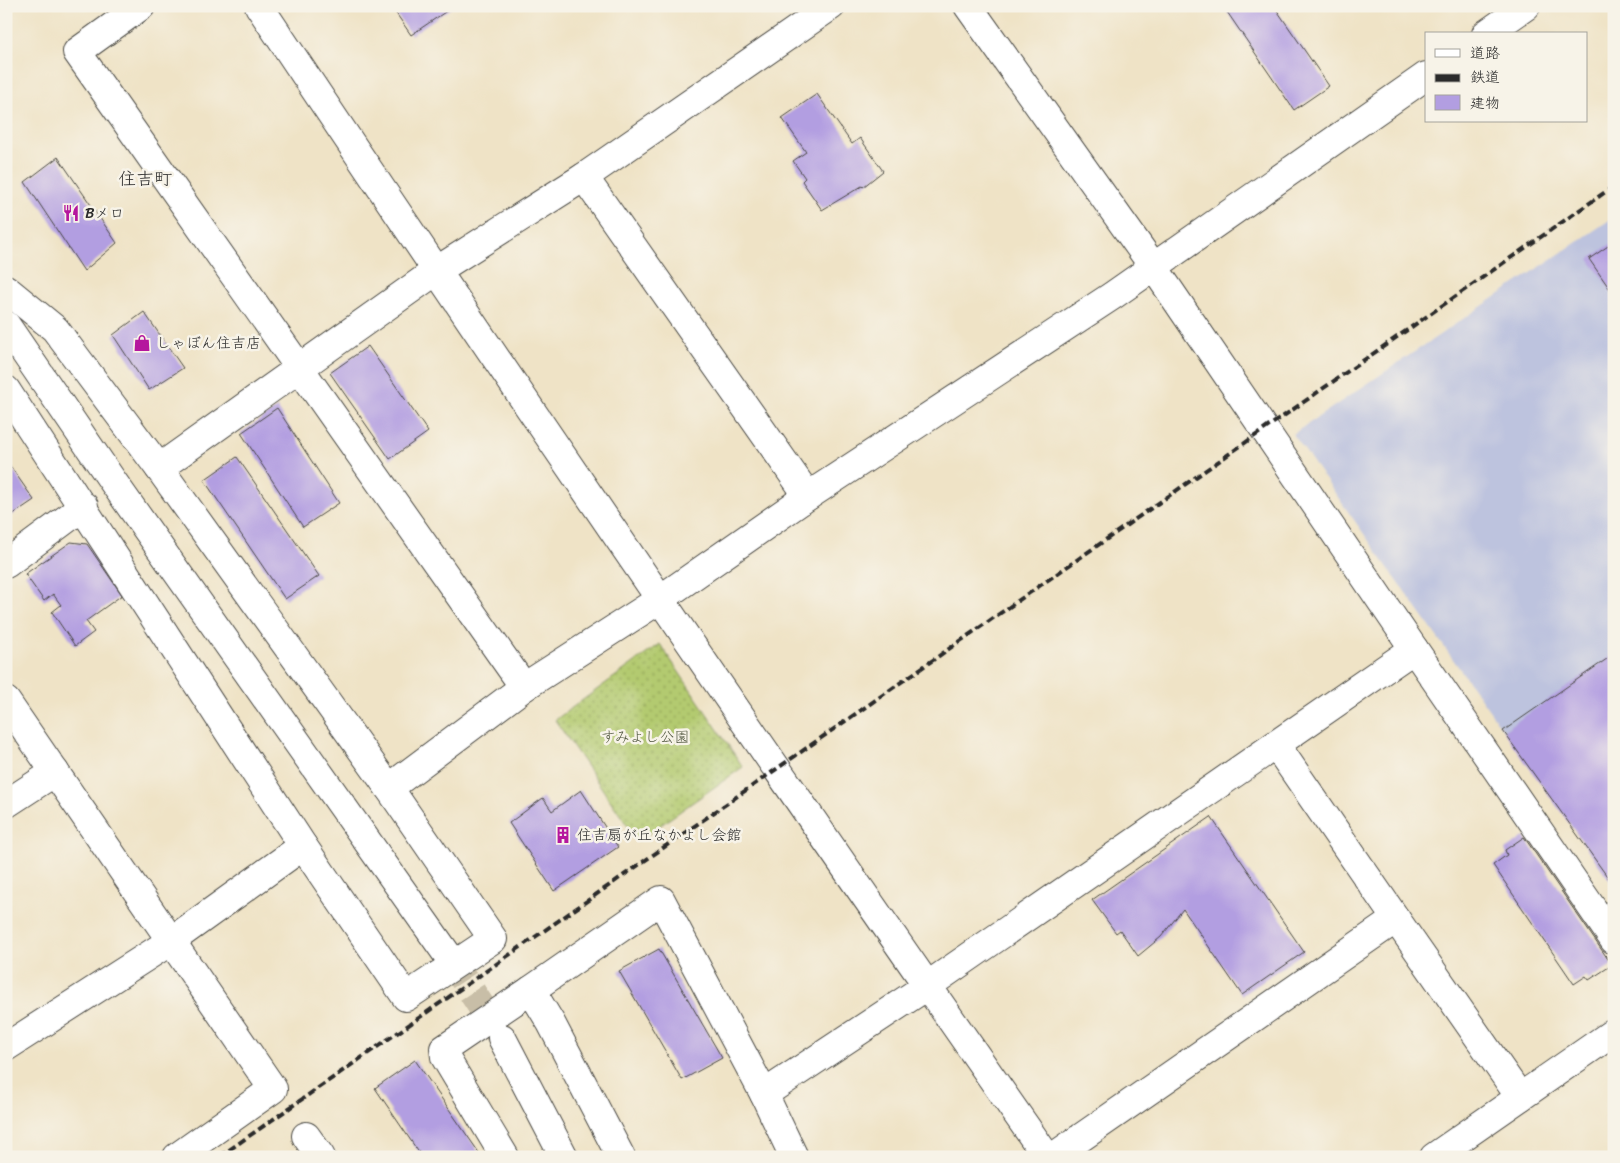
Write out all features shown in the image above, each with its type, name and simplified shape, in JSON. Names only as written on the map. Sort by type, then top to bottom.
[{"type":"street","points":[[141,6],[78,52],[524,687]]},
{"type":"street","points":[[259,6],[659,600],[779,768],[1047,1157]]},
{"type":"street","points":[[159,468],[436,271],[584,178],[830,6]]},
{"type":"street","points":[[968,6],[1153,266],[1614,940]]},
{"type":"street","points":[[1489,32],[1526,6]]},
{"type":"street","points":[[389,788],[524,687],[659,600],[808,496],[1112,296],[1425,77]]},
{"type":"street","points":[[584,178],[808,496]]},
{"type":"street","points":[[6,289],[55,329],[159,468],[389,788],[493,938],[406,997],[303,846],[84,506],[6,390]]},
{"type":"street","points":[[6,325],[114,483],[449,958]]},
{"type":"street","points":[[6,564],[84,506]]},
{"type":"street","points":[[764,1094],[928,986],[1414,649]]},
{"type":"street","points":[[6,701],[274,1089],[178,1157]]},
{"type":"street","points":[[1276,745],[1520,1097]]},
{"type":"street","points":[[6,804],[55,772]]},
{"type":"street","points":[[6,1047],[171,942],[303,846]]},
{"type":"street","points":[[505,1157],[445,1057],[444,1049],[661,900],[764,1094],[794,1157]]},
{"type":"street","points":[[1053,1157],[1396,919]]},
{"type":"street","points":[[531,990],[551,1023],[621,1157]]},
{"type":"street","points":[[1434,1157],[1614,1032]]},
{"type":"street","points":[[502,1038],[564,1157]]},
{"type":"shaded area","points":[[1614,217],[1614,886],[1293,434]]},
{"type":"green space","name":"すみよし公園","points":[[660,644],[743,767],[638,841],[555,720]]},
{"type":"building","points":[[391,6],[454,6],[411,35]]},
{"type":"building","points":[[1223,6],[1274,6],[1329,86],[1294,110]]},
{"type":"building","points":[[817,94],[852,144],[860,138],[883,171],[863,187],[822,210],[802,181],[805,178],[793,161],[806,152],[782,118]]},
{"type":"building","name":"Bメロ","points":[[58,157],[117,243],[84,271],[25,182]]},
{"type":"building","points":[[1614,242],[1614,295],[1589,259]]},
{"type":"building","points":[[144,312],[183,368],[149,390],[113,335]]},
{"type":"building","points":[[368,346],[428,432],[390,459],[330,373]]},
{"type":"building","points":[[277,408],[339,503],[303,527],[241,433]]},
{"type":"building","points":[[237,457],[319,576],[285,599],[204,480]]},
{"type":"building","points":[[6,460],[34,500],[6,519]]},
{"type":"building","points":[[71,542],[87,544],[122,595],[86,621],[94,632],[75,646],[52,612],[61,605],[53,594],[44,601],[25,574]]},
{"type":"building","points":[[1614,654],[1614,886],[1503,731]]},
{"type":"building","name":"住吉扇が丘なかよし会館","points":[[581,790],[618,847],[554,891],[509,823],[543,798],[552,811]]},
{"type":"building","points":[[1211,817],[1304,952],[1242,995],[1183,909],[1161,937],[1138,956],[1120,930],[1116,933],[1092,900]]},
{"type":"building","points":[[1524,837],[1612,965],[1589,980],[1586,976],[1574,984],[1493,865],[1507,855],[1505,850]]},
{"type":"building","points":[[659,949],[722,1058],[682,1080],[619,971]]},
{"type":"building","points":[[415,1060],[482,1157],[422,1157],[375,1088]]},
{"type":"tunnel","points":[[449,957],[502,1038]]},
{"type":"railway","points":[[219,1157],[1614,186]]},
{"type":"place","name":"Bメロ","points":[[71,213]]},
{"type":"place","name":"しゃぼん住吉店","points":[[142,343]]},
{"type":"place","name":"住吉扇が丘なかよし会館","points":[[563,835]]},
{"type":"district","name":"住吉町","points":[[145,179]]}]
